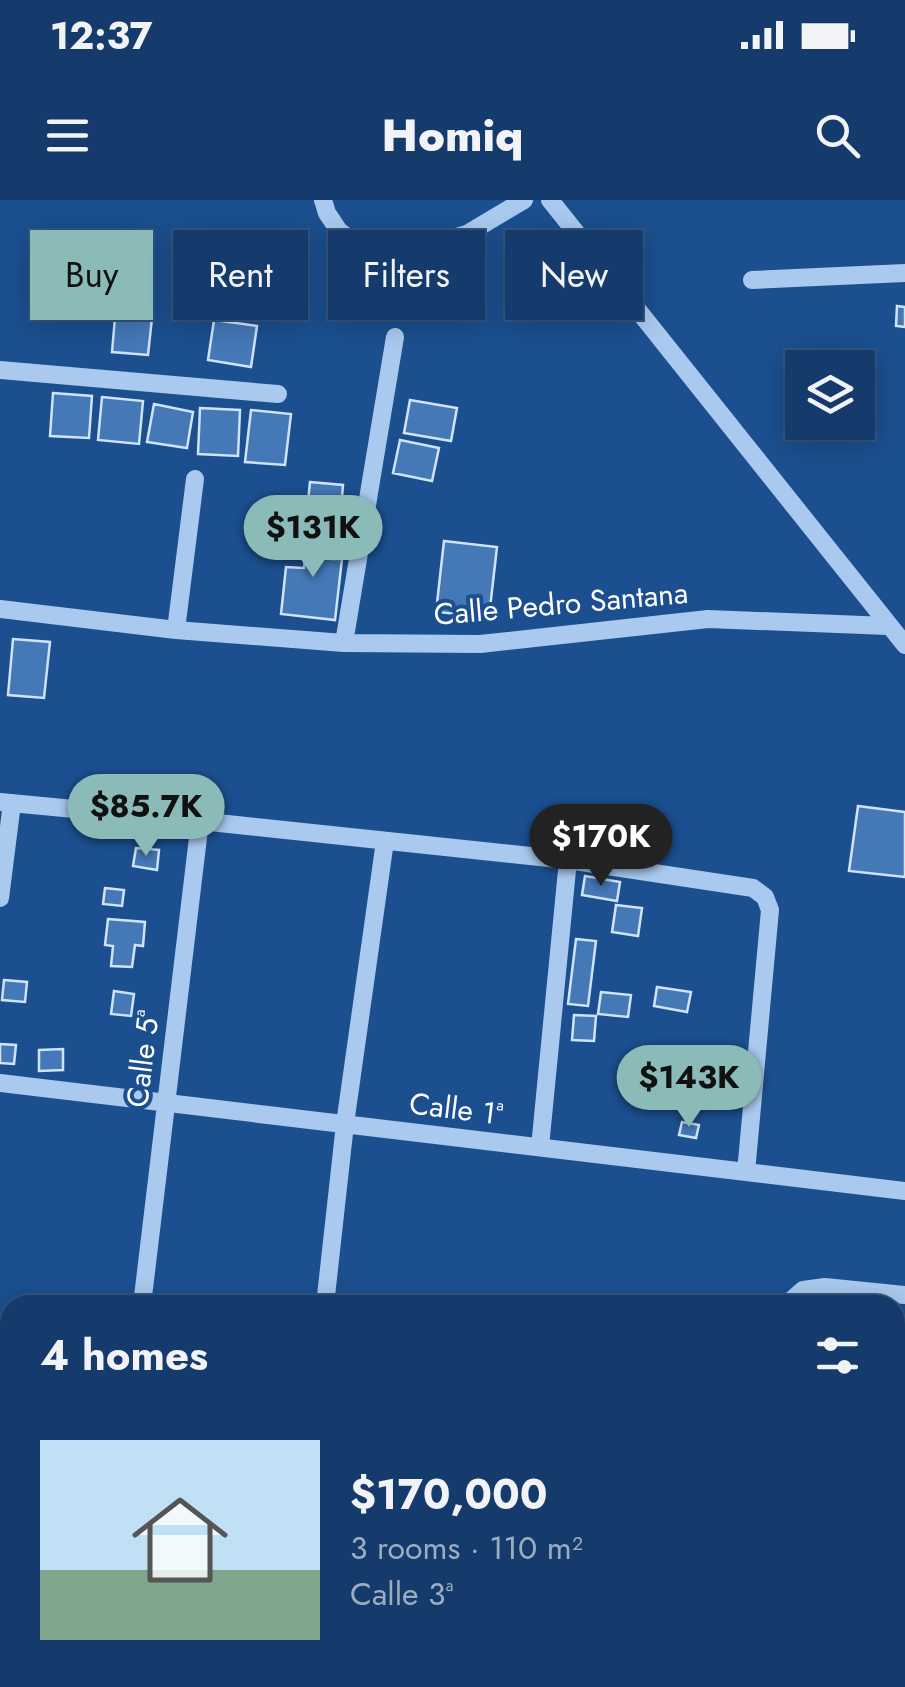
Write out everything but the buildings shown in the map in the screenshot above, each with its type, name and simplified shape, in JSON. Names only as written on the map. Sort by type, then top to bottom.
[{"type":"street","points":[[322,200],[339,231],[355,243],[433,244],[467,234],[524,200]]},
{"type":"street","points":[[550,200],[905,646]]},
{"type":"street","points":[[752,280],[905,272]]},
{"type":"street","points":[[344,643],[396,338]]},
{"type":"street","points":[[0,370],[278,394]]},
{"type":"street","points":[[176,630],[195,478]]},
{"type":"street","name":"Calle Pedro Santana","points":[[0,609],[176,630],[344,643],[480,644],[708,619],[888,626]]},
{"type":"street","points":[[0,898],[6,803],[568,860],[752,888],[765,897],[770,910],[746,1172]]},
{"type":"street","name":"Calle 5ª","points":[[143,1295],[200,821]]},
{"type":"street","points":[[326,1295],[345,1124],[385,841]]},
{"type":"street","points":[[540,1147],[568,860]]},
{"type":"street","name":"Calle 1ª","points":[[0,1083],[905,1191]]},
{"type":"street","points":[[797,1295],[802,1290],[825,1288],[905,1295]]}]
